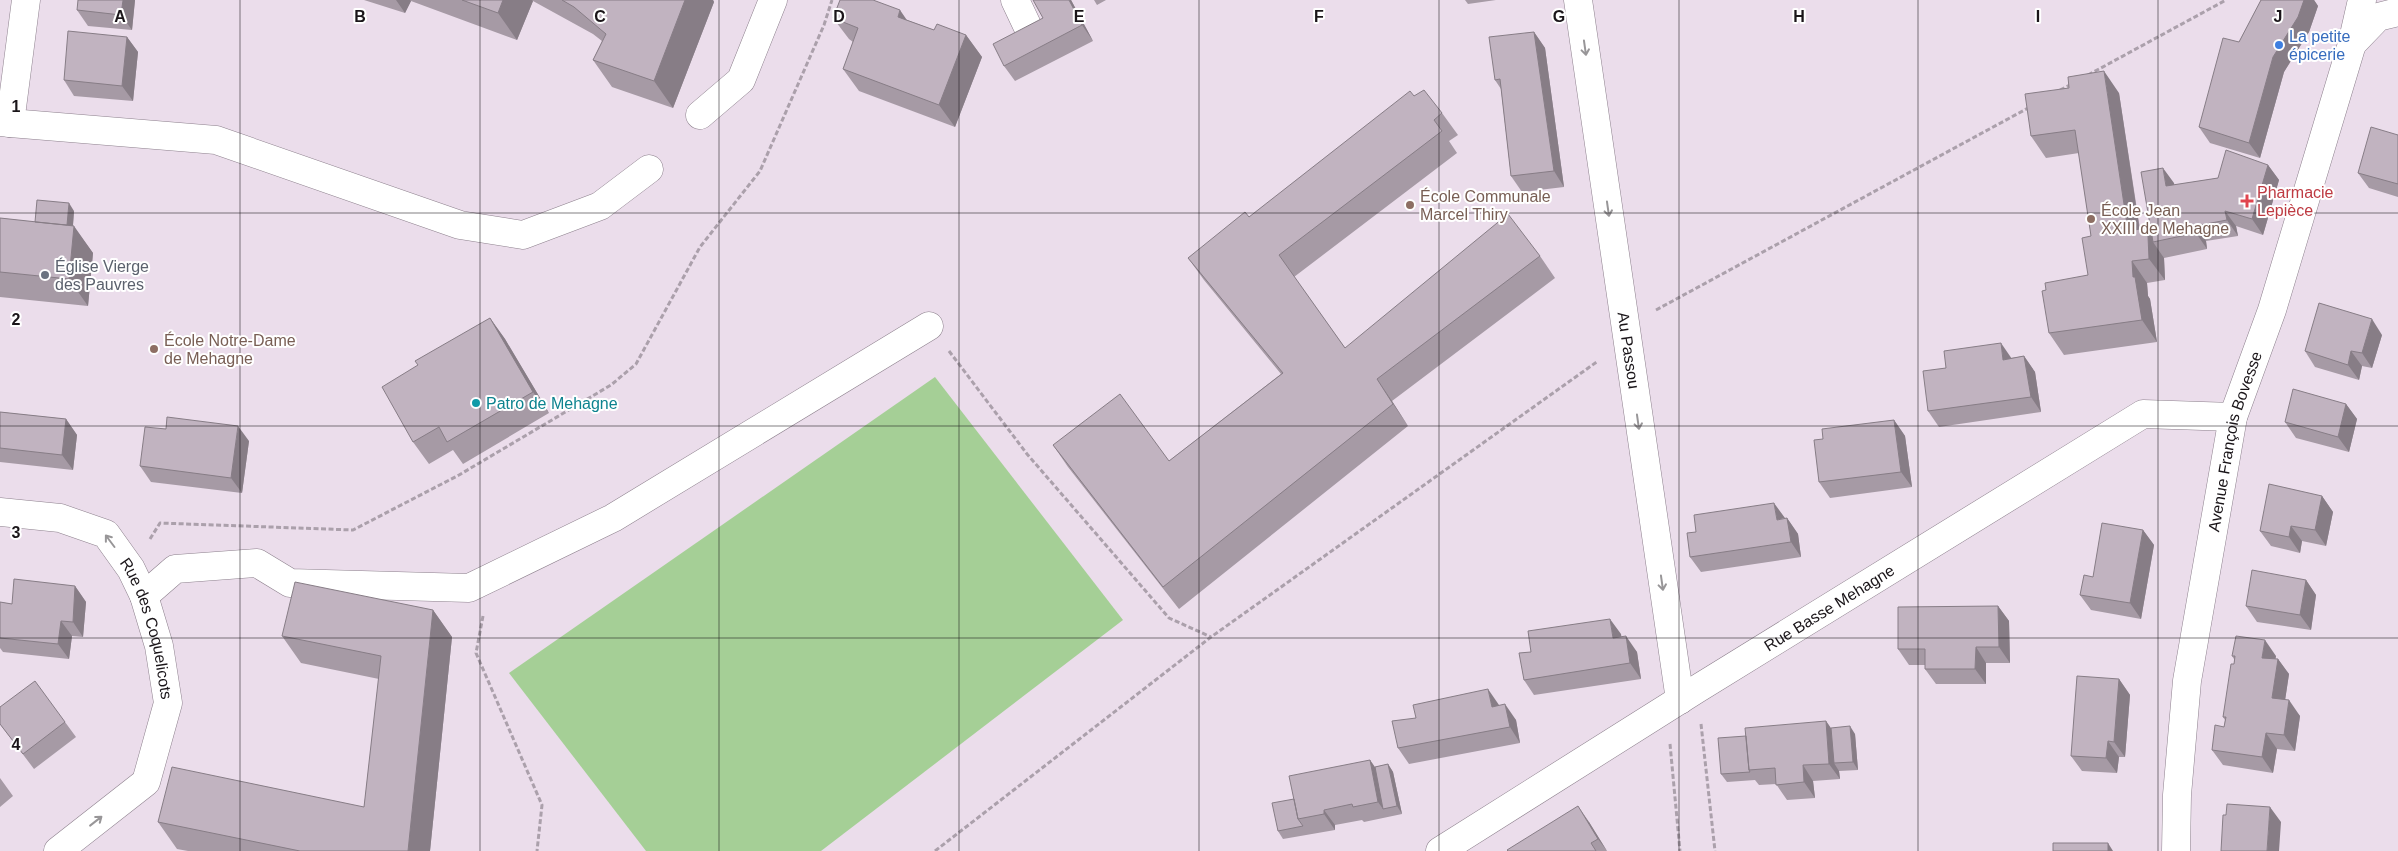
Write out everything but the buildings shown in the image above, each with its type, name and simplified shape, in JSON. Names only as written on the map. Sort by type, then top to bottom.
[{"type":"street","points":[[26,0],[5,123],[216,140],[460,225],[523,235],[600,206],[649,169]]},
{"type":"street","points":[[700,114],[741,80],[773,0]]},
{"type":"street","points":[[1015,0],[1033,38]]},
{"type":"street","name":"Au Passou","points":[[1578,0],[1624,327],[1681,699]]},
{"type":"street","name":"Avenue François Bovesse","points":[[2176,851],[2177,795],[2187,681],[2234,417],[2272,310],[2352,44],[2362,0]]},
{"type":"street","name":"Avenue François Bovesse","points":[[2352,44],[2378,17],[2398,12]]},
{"type":"street","points":[[144,596],[175,569],[257,563],[290,583],[470,588],[613,518],[929,326]]},
{"type":"street","name":"Rue Basse Mehagne","points":[[1440,851],[1681,699],[2143,414],[2234,417]]},
{"type":"street","name":"Rue des Coquelicots","points":[[0,512],[60,518],[106,534],[131,569],[144,596],[159,646],[168,703],[146,780],[58,851]]},
{"type":"path","points":[[131,569],[160,523],[353,530],[459,475],[611,385],[636,364],[700,247],[760,171],[824,25],[832,0]]},
{"type":"path","points":[[2087,76],[2226,0]]},
{"type":"path","points":[[2052,95],[2078,81]]},
{"type":"path","points":[[1624,327],[2034,104]]},
{"type":"path","points":[[929,326],[1027,454],[1169,618],[1210,637]]},
{"type":"path","points":[[935,851],[1210,637],[1601,359]]},
{"type":"path","points":[[470,588],[481,600],[484,613],[476,653],[542,805],[538,851]]},
{"type":"path","points":[[1680,851],[1681,699]]},
{"type":"path","points":[[1681,699],[1715,851]]},
{"type":"green space","points":[[935,377],[1123,620],[821,851],[646,851],[509,673]]},
{"type":"place","name":"La petite épicerie","points":[[2279,45]]},
{"type":"place","name":"Pharmacie Lepièce","points":[[2247,201]]},
{"type":"place","name":"École Communale Marcel Thiry","points":[[1410,205]]},
{"type":"place","name":"École Jean XXIII de Mehagne","points":[[2091,219]]},
{"type":"place","name":"Église Vierge des Pauvres","points":[[45,275]]},
{"type":"place","name":"École Notre-Dame de Mehagne","points":[[154,349]]},
{"type":"place","name":"Patro de Mehagne","points":[[476,403]]}]
